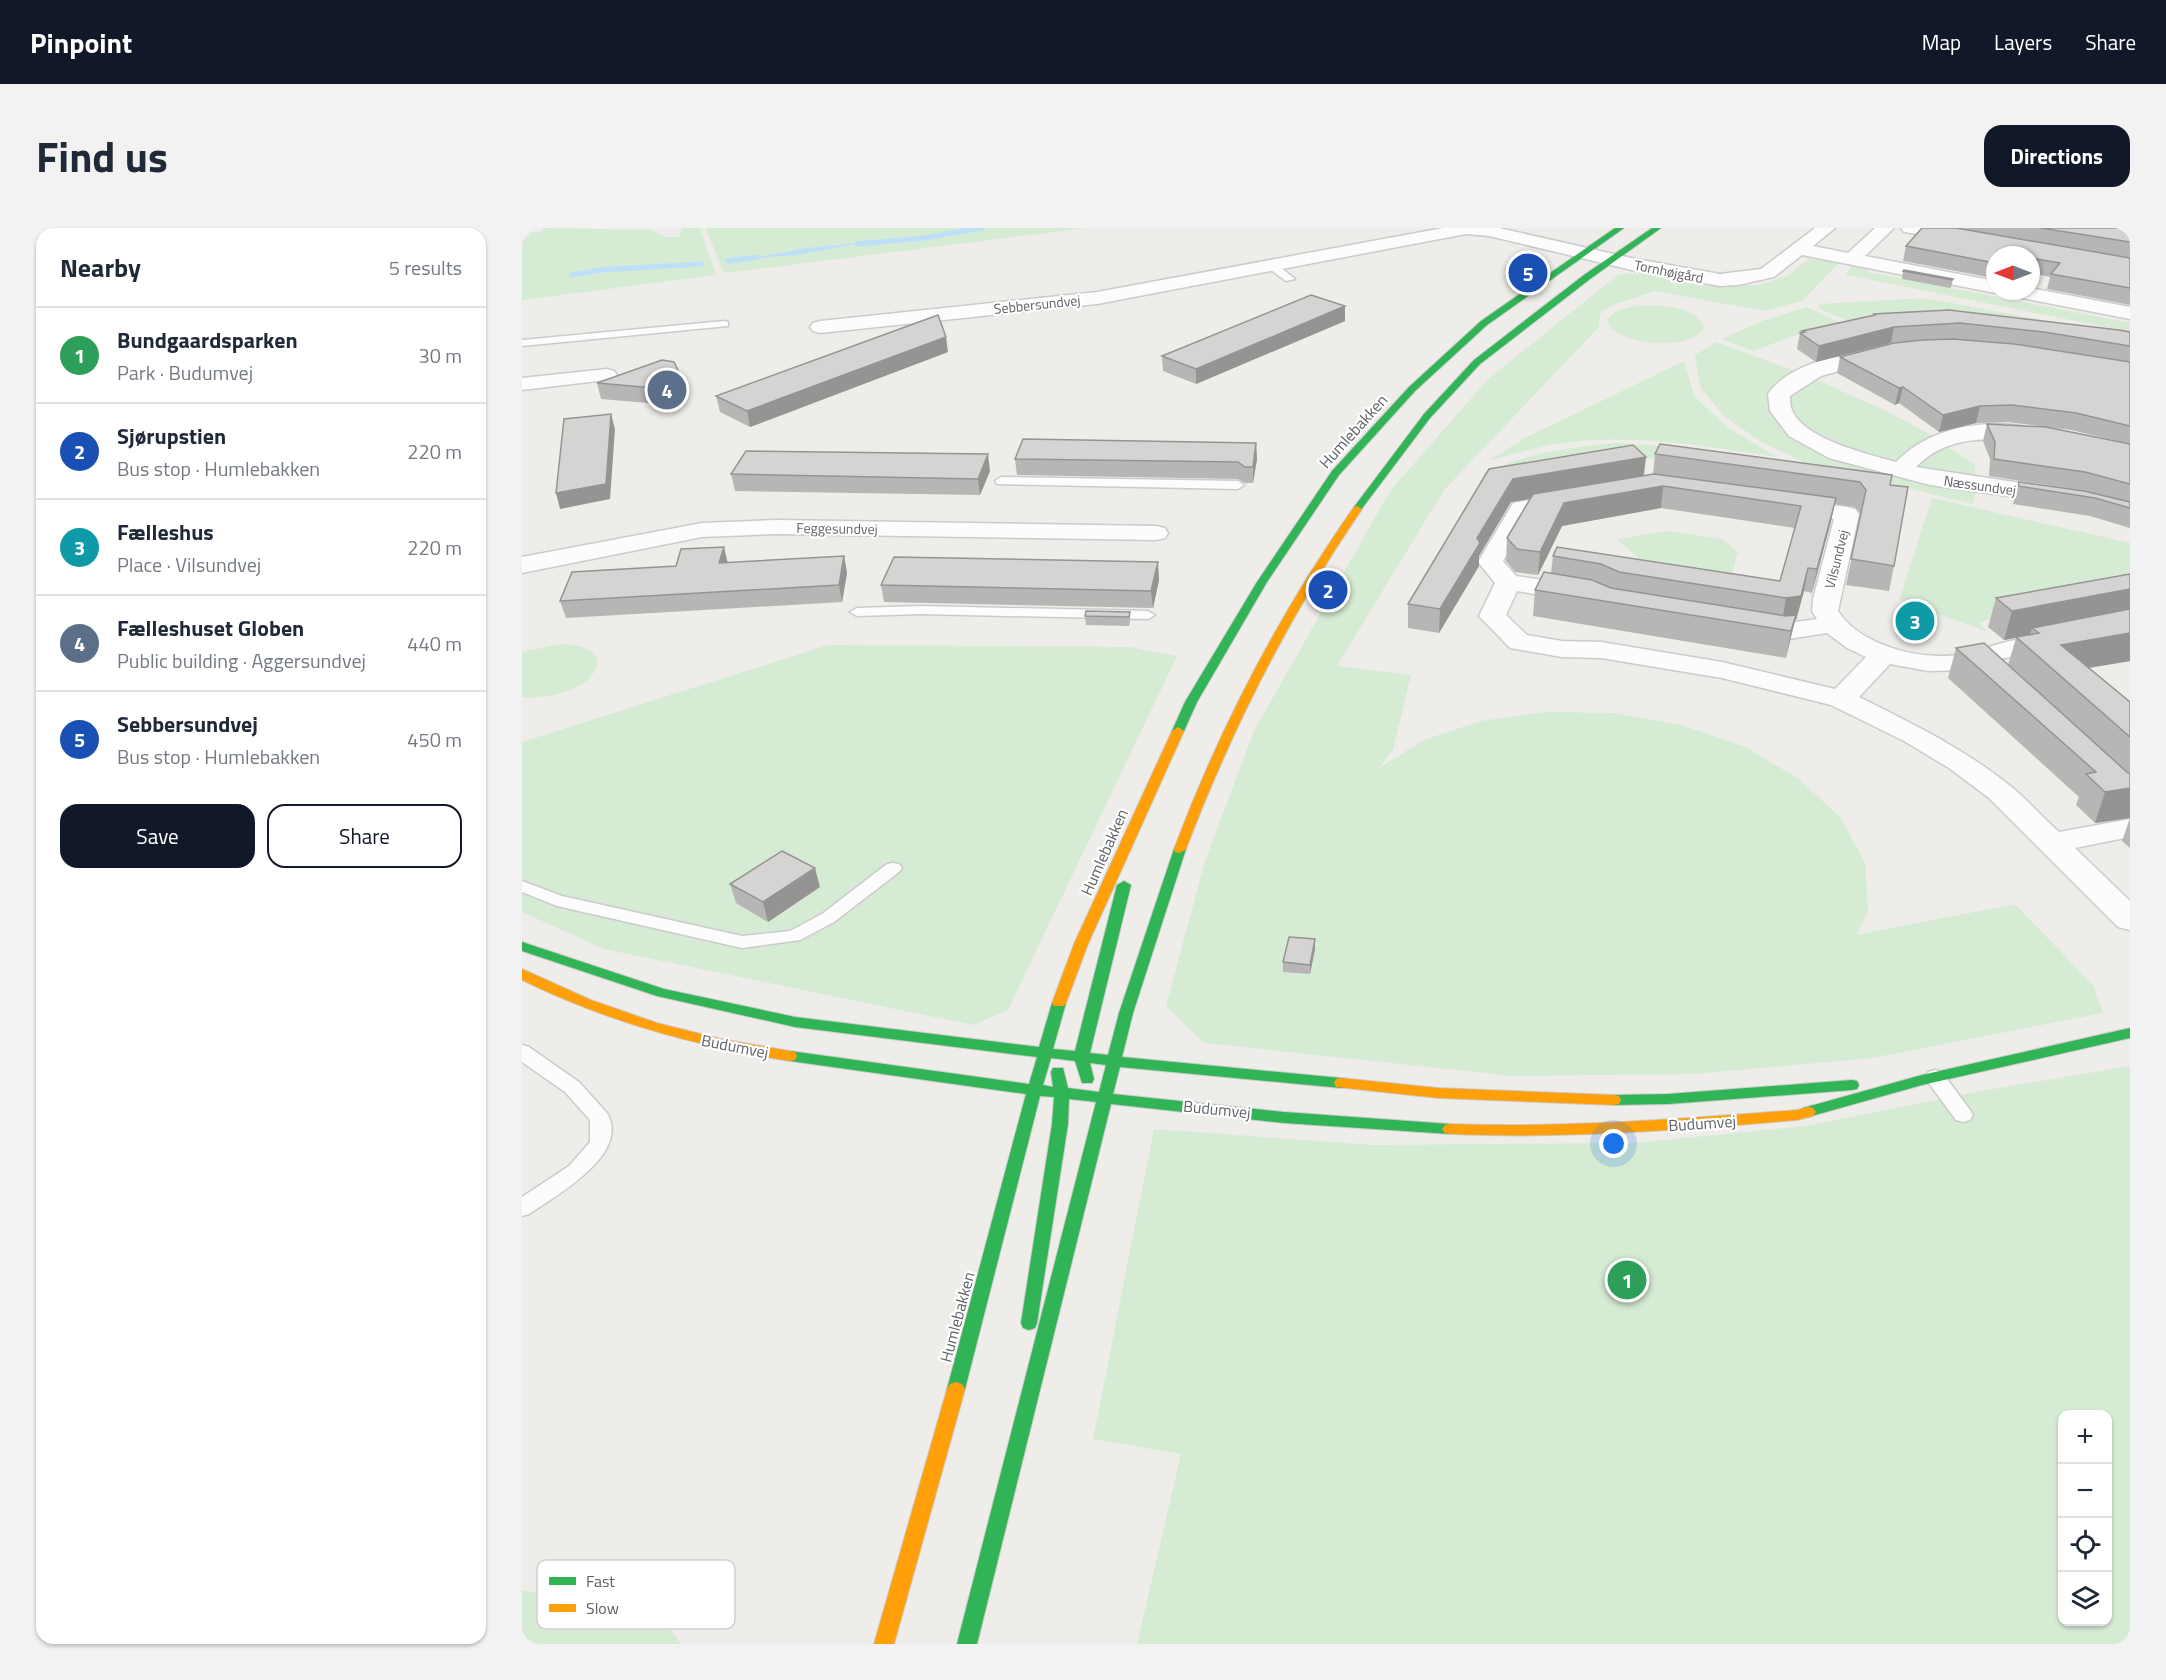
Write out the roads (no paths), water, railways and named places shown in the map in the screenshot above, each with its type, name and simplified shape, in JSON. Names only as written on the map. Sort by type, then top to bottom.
[{"type":"street","points":[[1513,228],[1589,249]]},
{"type":"street","name":"Humlebakken","points":[[884,1644],[945,1430],[1060,1000],[1081,944],[1191,702],[1262,582],[1335,473],[1412,389],[1476,330],[1620,228]]},
{"type":"street","points":[[967,1644],[1114,1062],[1152,925],[1191,817],[1231,724],[1263,660],[1304,587],[1341,530],[1421,423],[1477,362],[1616,255],[1657,228]]},
{"type":"street","name":"Tornhøjgård","points":[[1589,249],[1708,279],[1755,276],[1776,267],[1826,228]]},
{"type":"street","points":[[1851,260],[1885,228]]},
{"type":"street","points":[[1910,228],[1979,240]]},
{"type":"street","name":"Sebbersundvej","points":[[820,327],[1096,298],[1480,229],[1589,249]]},
{"type":"street","points":[[1798,249],[1986,285]]},
{"type":"street","points":[[2040,295],[2130,313]]},
{"type":"street","name":"Næssundvej","points":[[1901,350],[1806,373],[1790,381],[1779,394],[1781,411],[1797,431],[1837,453],[1900,471],[2080,499],[2130,512]]},
{"type":"street","points":[[522,384],[607,375]]},
{"type":"street","points":[[1900,471],[1923,449],[1944,438],[1963,433],[2001,432],[2046,436]]},
{"type":"street","points":[[1597,496],[1521,508],[1490,562],[1508,582],[1598,597],[1603,600]]},
{"type":"street","name":"Vilsundvej","points":[[1767,503],[1847,514],[1826,599],[1825,611],[1833,624]]},
{"type":"street","name":"Feggesundvej","points":[[522,565],[702,530],[777,527],[1156,534]]},
{"type":"street","points":[[1508,582],[1492,616],[1519,642],[1562,649],[1601,650],[1722,670],[1841,699],[1914,735],[1959,762],[2000,792],[2130,920]]},
{"type":"street","points":[[1721,622],[1782,632],[1833,624],[1858,644],[1884,655],[1928,663],[1965,662],[1977,656],[2130,626]]},
{"type":"street","points":[[1841,699],[1884,655]]},
{"type":"street","points":[[1977,656],[2003,679]]},
{"type":"street","points":[[1105,1097],[1093,1088],[1083,1073],[1081,1058],[1147,797]]},
{"type":"street","points":[[2052,843],[2130,828]]},
{"type":"street","name":"Budumvej","points":[[522,946],[662,993],[795,1022],[1114,1062],[1438,1093],[1587,1101],[1668,1099],[1929,1078]]},
{"type":"street","name":"Budumvej","points":[[522,974],[552,990],[649,1026],[728,1047],[1035,1089],[1348,1124],[1493,1131],[1628,1128],[1797,1116],[1929,1078],[2130,1033]]},
{"type":"street","points":[[1026,1340],[1050,1175],[1057,1144],[1062,1092],[1061,1078],[1055,1064],[1045,1054]]},
{"type":"street","points":[[1004,1493],[1023,1363]]},
{"type":"lane","points":[[1271,265],[1290,279]]},
{"type":"lane","points":[[522,344],[724,324]]},
{"type":"lane","points":[[687,327],[708,332]]},
{"type":"lane","points":[[1000,481],[1238,485]]},
{"type":"lane","points":[[857,612],[921,610],[1148,615]]},
{"type":"lane","points":[[522,886],[557,900],[742,942],[794,936],[828,918],[893,868]]},
{"type":"lane","points":[[522,1052],[572,1087],[600,1118],[600,1144],[576,1171],[522,1208]]},
{"type":"lane","points":[[1929,1078],[1962,1115]]},
{"type":"water","points":[[868,242],[797,255],[746,259],[807,248]]},
{"type":"waterway","points":[[857,244],[924,238],[982,228]]},
{"type":"waterway","points":[[728,261],[757,257]]},
{"type":"waterway","points":[[572,275],[600,270],[701,264]]},
{"type":"place","name":"Sebbersundvej","points":[[1528,273]]},
{"type":"place","name":"Fælleshuset Globen","points":[[667,390]]},
{"type":"place","name":"Sjørupstien","points":[[1328,590]]},
{"type":"place","name":"Fælleshus","points":[[1915,621]]},
{"type":"place","name":"Bundgaardsparken","points":[[1627,1280]]}]
